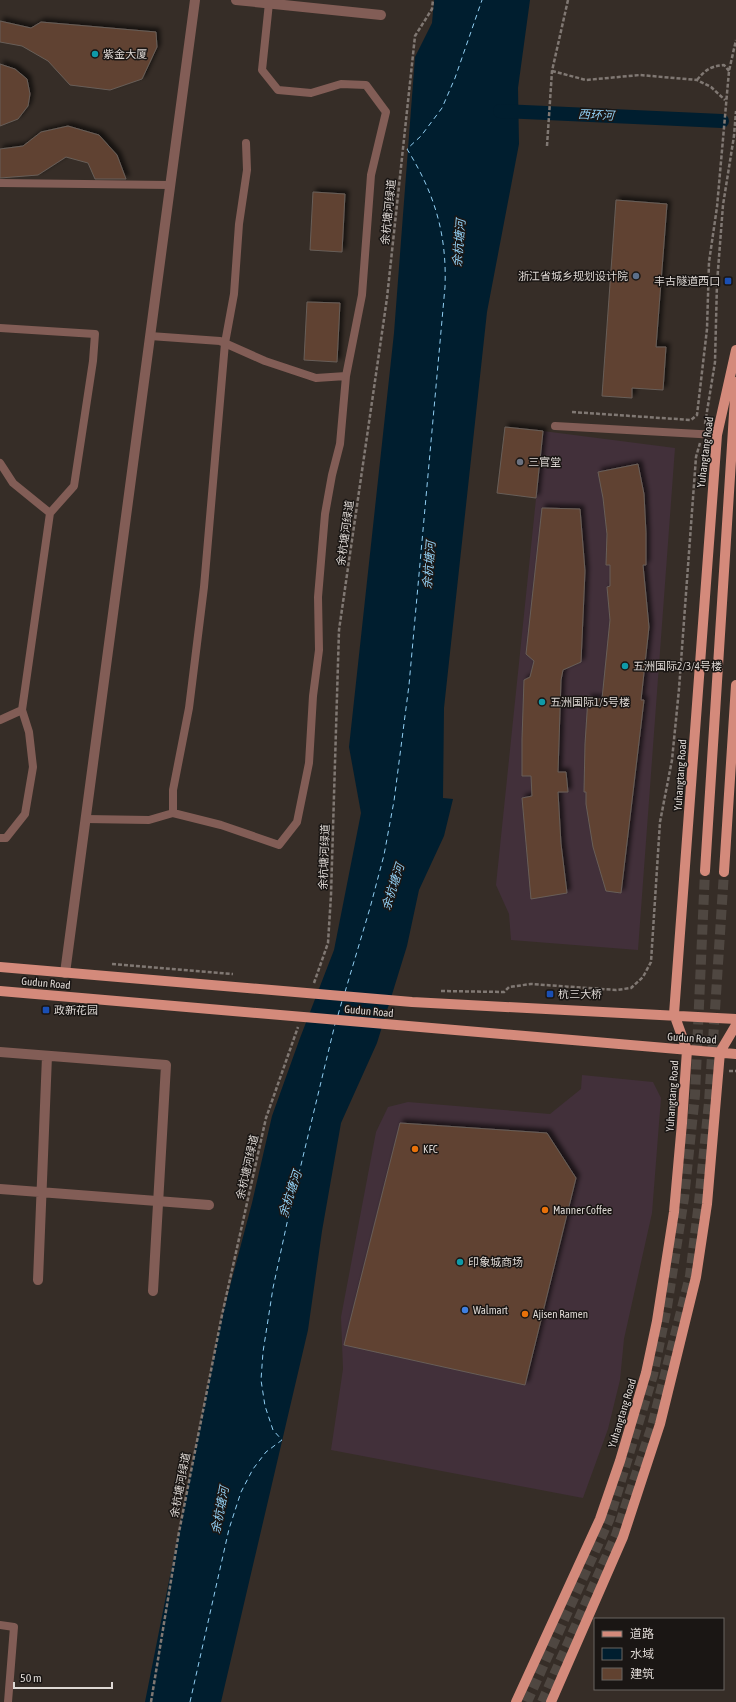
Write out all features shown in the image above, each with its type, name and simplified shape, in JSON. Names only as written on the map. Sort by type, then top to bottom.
[{"type":"main road","name":"Yuhangtang Road","points":[[516,1702],[600,1519],[620,1461],[646,1373],[658,1313],[674,1212],[688,1050],[674,1014],[717,435],[736,350]]},
{"type":"main road","points":[[705,871],[736,382]]},
{"type":"main road","points":[[724,872],[736,685]]},
{"type":"main road","name":"Gudun Road","points":[[0,967],[412,1002],[674,1014],[736,1019]]},
{"type":"main road","name":"Gudun Road","points":[[0,991],[736,1054]]},
{"type":"main road","points":[[551,1702],[623,1537],[660,1424],[696,1277],[707,1204],[720,1052],[736,1025]]},
{"type":"street","points":[[65,973],[195,0]]},
{"type":"street","points":[[236,0],[382,15]]},
{"type":"street","points":[[0,1052],[166,1065],[153,1291]]},
{"type":"street","points":[[38,1280],[47,1056]]},
{"type":"street","points":[[0,1189],[209,1205]]},
{"type":"lane","points":[[86,820],[149,820],[173,813],[221,825],[279,844],[297,822],[309,763],[313,696],[319,650],[318,597],[325,514],[332,475],[340,444],[346,376],[362,295],[370,175],[386,112],[366,85],[341,84],[311,93],[278,90],[262,70],[269,3]]},
{"type":"lane","points":[[173,813],[173,790],[189,708],[204,587],[225,344],[234,294],[239,224],[247,170],[246,143]]},
{"type":"lane","points":[[0,183],[170,185]]},
{"type":"lane","points":[[0,328],[95,334],[93,361],[74,486],[50,513],[22,710],[29,732],[32,767],[25,814],[6,838],[0,838]]},
{"type":"lane","points":[[150,336],[220,341],[265,361],[316,378],[346,376]]},
{"type":"lane","points":[[555,426],[717,435]]},
{"type":"lane","points":[[0,463],[13,483],[50,513]]},
{"type":"lane","points":[[0,720],[22,710]]},
{"type":"lane","points":[[0,1625],[14,1626],[8,1702]]},
{"type":"path","name":"余杭塘河绿道","points":[[314,984],[328,943],[332,887],[339,630],[387,298],[414,36],[432,9],[433,0]]},
{"type":"path","points":[[547,146],[552,71],[568,0]]},
{"type":"path","points":[[572,412],[690,420],[697,415],[707,329],[709,262],[717,207],[730,71],[736,40]]},
{"type":"path","points":[[696,80],[703,71],[713,66],[724,65],[730,71]]},
{"type":"path","points":[[552,71],[586,80],[640,75],[696,80],[711,87],[725,100]]},
{"type":"path","points":[[438,991],[504,992],[509,986],[531,984],[616,990],[632,988],[643,976],[651,962],[660,822],[672,760],[679,689],[696,457],[702,435],[715,362],[717,283],[723,205],[734,136],[736,111]]},
{"type":"path","name":"余杭塘河绿道","points":[[151,1702],[179,1532],[222,1315],[266,1118],[300,1021]]},
{"type":"shaded area","points":[[543,431],[675,448],[638,950],[511,940],[509,914],[496,885]]},
{"type":"shaded area","points":[[582,1075],[653,1082],[661,1098],[652,1213],[624,1339],[620,1380],[608,1429],[583,1498],[331,1450],[343,1369],[341,1317],[376,1132],[388,1107],[408,1102],[550,1114],[581,1089]]},
{"type":"water","name":"余杭塘河","points":[[434,0],[530,0],[518,88],[519,144],[487,312],[444,708],[443,798],[453,799],[444,836],[419,890],[407,946],[377,1043],[341,1123],[322,1231],[308,1330],[221,1702],[145,1702],[220,1324],[252,1203],[272,1116],[334,950],[361,813],[349,747],[394,333],[415,57],[432,23]]},
{"type":"building","name":"紫金大厦","points":[[0,21],[31,28],[41,22],[156,32],[157,47],[142,79],[110,90],[70,85],[48,61],[22,46],[0,42]]},
{"type":"building","points":[[0,64],[15,69],[27,79],[30,94],[28,106],[18,119],[0,126]]},
{"type":"building","points":[[68,126],[99,135],[117,155],[126,179],[95,179],[88,163],[66,157],[38,175],[0,178],[0,149],[23,146],[41,132]]},
{"type":"building","points":[[313,192],[345,194],[342,252],[310,250]]},
{"type":"building","name":"浙江省城乡规划设计院","points":[[616,200],[667,204],[656,347],[666,347],[663,390],[632,388],[632,398],[602,396]]},
{"type":"building","points":[[307,302],[340,303],[337,362],[304,360]]},
{"type":"building","name":"三官堂","points":[[505,427],[543,431],[536,498],[497,493]]},
{"type":"building","name":"五洲国际2/3/4号楼","points":[[638,464],[644,494],[646,565],[643,565],[649,627],[641,700],[644,700],[621,893],[606,891],[593,847],[586,804],[586,792],[584,792],[585,744],[588,698],[602,699],[610,620],[607,587],[610,586],[610,565],[606,565],[607,534],[603,498],[598,472]]},
{"type":"building","name":"五洲国际1/5号楼","points":[[542,508],[580,509],[585,571],[581,662],[563,670],[561,680],[558,772],[566,772],[568,792],[558,792],[561,844],[567,893],[531,899],[522,798],[532,796],[531,776],[522,776],[522,739],[524,680],[530,677],[534,661],[526,654]]},
{"type":"building","name":"印象城商场","points":[[400,1123],[547,1133],[576,1178],[525,1385],[344,1345]]},
{"type":"waterway","name":"西环河","points":[[500,111],[722,121]]},
{"type":"ferry route","points":[[345,992],[384,855],[394,801],[409,685],[445,287],[444,250],[437,215],[425,182],[407,149],[421,136],[442,108],[455,78],[482,0]]},
{"type":"ferry route","points":[[338,1015],[342,1001]]},
{"type":"ferry route","points":[[190,1702],[229,1529],[241,1492],[253,1469],[266,1452],[282,1440],[273,1430],[265,1406],[261,1380],[263,1352],[273,1288],[287,1223],[335,1024]]},
{"type":"tunnel","points":[[527,1702],[609,1520],[653,1375],[667,1307],[684,1198],[695,1095],[705,871]]},
{"type":"tunnel","points":[[542,1702],[616,1535],[652,1426],[690,1276],[709,1102],[724,872]]},
{"type":"place","name":"紫金大厦","points":[[95,54]]},
{"type":"place","name":"浙江省城乡规划设计院","points":[[636,276]]},
{"type":"place","name":"丰古隧道西口","points":[[728,281]]},
{"type":"place","name":"三官堂","points":[[520,462]]},
{"type":"place","name":"五洲国际2/3/4号楼","points":[[625,666]]},
{"type":"place","name":"五洲国际1/5号楼","points":[[542,702]]},
{"type":"place","name":"杭三大桥","points":[[550,994]]},
{"type":"place","name":"政新花园","points":[[46,1010]]},
{"type":"place","name":"KFC","points":[[415,1149]]},
{"type":"place","name":"Manner Coffee","points":[[545,1210]]},
{"type":"place","name":"印象城商场","points":[[460,1262]]},
{"type":"place","name":"Walmart","points":[[465,1310]]},
{"type":"place","name":"Ajisen Ramen","points":[[525,1314]]}]
